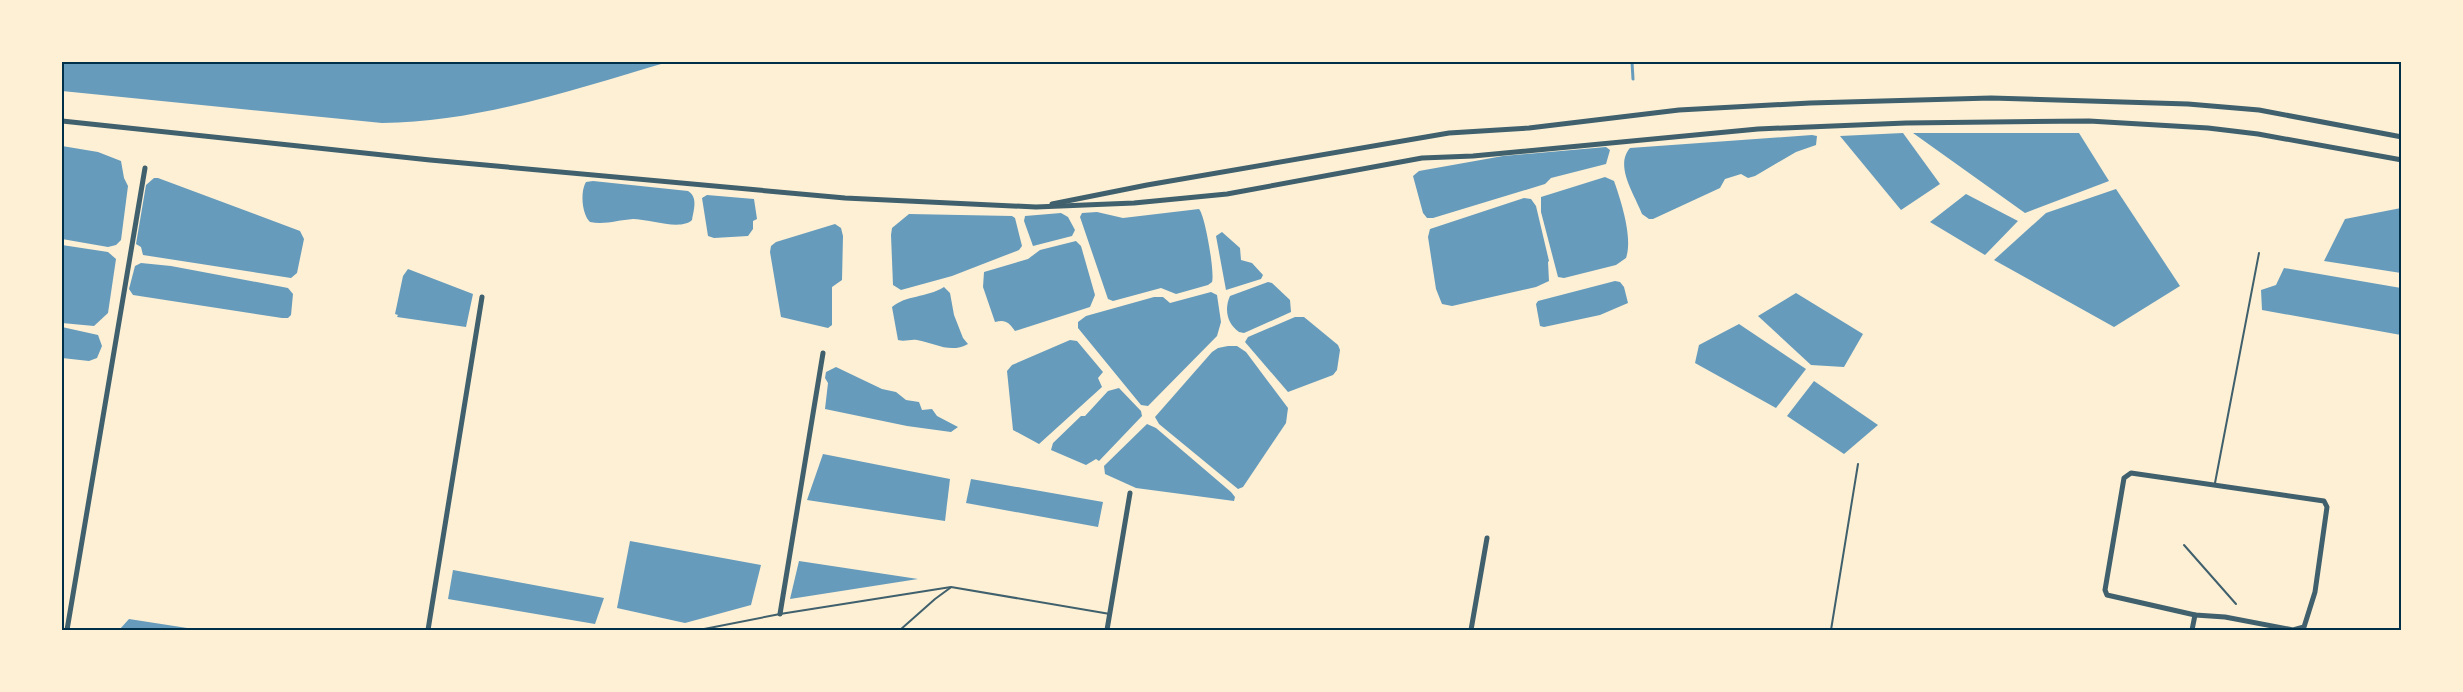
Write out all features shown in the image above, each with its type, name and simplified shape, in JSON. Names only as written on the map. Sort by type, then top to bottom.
[{"type":"street","points":[[1036,207],[1147,185],[1449,133],[1529,128],[1679,110],[1789,104],[1991,98],[2134,101],[2259,110],[2402,137]]},
{"type":"street","points":[[62,121],[430,160],[845,198],[1036,207],[1134,203],[1227,194],[1422,158],[1473,156],[1758,129],[1906,123],[2089,121],[2208,128],[2258,134],[2402,159]]},
{"type":"street","points":[[67,630],[145,168]]},
{"type":"street","points":[[428,630],[482,297]]},
{"type":"street","points":[[780,614],[823,353]]},
{"type":"street","points":[[2131,473],[2324,501],[2327,507],[2315,592],[2304,627],[2293,630],[2225,617],[2195,615],[2112,598],[2107,595],[2105,590],[2126,475],[2131,473]]},
{"type":"street","points":[[1107,630],[1130,493]]},
{"type":"street","points":[[1471,630],[1487,538]]},
{"type":"street","points":[[2192,630],[2195,615]]},
{"type":"lane","points":[[2215,486],[2259,254]]},
{"type":"lane","points":[[1831,630],[1858,464]]},
{"type":"lane","points":[[2184,545],[2236,604]]},
{"type":"lane","points":[[900,630],[951,588]]},
{"type":"lane","points":[[699,630],[780,614],[951,588],[1110,614]]},
{"type":"water","points":[[62,62],[668,62],[562,93],[491,110],[455,117],[382,123],[62,91]]},
{"type":"water","points":[[1903,133],[1940,184],[1901,210],[1840,136]]},
{"type":"water","points":[[1913,133],[2079,133],[2109,181],[2025,213]]},
{"type":"water","points":[[1817,136],[1816,145],[1796,152],[1755,176],[1748,178],[1741,174],[1725,179],[1720,188],[1653,219],[1642,214],[1627,181],[1624,163],[1630,148]]},
{"type":"water","points":[[62,146],[98,152],[121,161],[128,186],[121,240],[116,245],[108,247],[62,239]]},
{"type":"water","points":[[1606,147],[1610,150],[1606,164],[1551,178],[1545,184],[1433,218],[1427,218],[1423,213],[1413,176],[1419,171],[1503,156]]},
{"type":"water","points":[[1605,177],[1614,181],[1623,209],[1628,240],[1626,258],[1616,265],[1564,278],[1558,277],[1541,212],[1541,197]]},
{"type":"water","points":[[154,178],[300,231],[304,239],[297,273],[291,278],[143,255],[141,247],[136,244],[146,185]]},
{"type":"water","points":[[586,182],[688,191],[694,200],[692,220],[680,224],[664,224],[640,219],[606,223],[590,222],[585,214],[583,197]]},
{"type":"water","points":[[2116,189],[2180,286],[2114,327],[1994,260],[2046,213]]},
{"type":"water","points":[[1966,194],[2018,221],[1985,255],[1930,222]]},
{"type":"water","points":[[707,195],[754,199],[757,219],[753,221],[753,229],[748,236],[714,238],[708,236],[702,198]]},
{"type":"water","points":[[1524,198],[1531,199],[1536,206],[1549,261],[1549,281],[1536,287],[1452,306],[1442,304],[1436,289],[1428,237],[1430,229]]},
{"type":"water","points":[[2401,208],[2401,273],[2324,261],[2345,219]]},
{"type":"water","points":[[1199,209],[1209,244],[1212,282],[1176,294],[1161,288],[1113,301],[1108,299],[1080,217],[1082,213],[1097,212],[1123,218]]},
{"type":"water","points":[[1061,213],[1068,217],[1075,230],[1072,236],[1033,246],[1024,221],[1025,216]]},
{"type":"water","points":[[909,214],[1012,216],[1015,218],[1022,246],[1019,250],[952,276],[901,290],[893,285],[891,235],[892,228]]},
{"type":"water","points":[[835,224],[841,228],[843,236],[842,280],[832,287],[832,325],[828,328],[781,317],[770,252],[771,246],[776,242]]},
{"type":"water","points":[[1222,232],[1240,248],[1241,260],[1252,263],[1263,275],[1261,279],[1226,290],[1216,236]]},
{"type":"water","points":[[1076,241],[1081,246],[1095,295],[1090,307],[1015,331],[1006,322],[995,322],[983,287],[984,272],[1028,259],[1040,250]]},
{"type":"water","points":[[62,245],[108,252],[116,259],[108,313],[94,326],[62,323]]},
{"type":"water","points":[[141,263],[171,266],[288,288],[293,294],[291,315],[288,318],[282,318],[133,295],[129,289],[135,266]]},
{"type":"water","points":[[2284,268],[2401,288],[2401,335],[2262,310],[2261,290],[2276,285]]},
{"type":"water","points":[[408,269],[473,294],[466,327],[397,317],[398,315],[395,314],[403,276]]},
{"type":"water","points":[[1615,281],[1620,282],[1624,287],[1628,303],[1600,315],[1540,326],[1536,304],[1538,301]]},
{"type":"water","points":[[1268,282],[1290,300],[1291,312],[1244,333],[1239,332],[1229,321],[1227,306],[1230,296]]},
{"type":"water","points":[[944,287],[950,293],[954,315],[963,338],[968,344],[949,348],[917,340],[898,340],[892,307],[904,300]]},
{"type":"water","points":[[1211,292],[1217,295],[1221,322],[1217,336],[1148,406],[1141,405],[1078,328],[1078,322],[1086,316],[1154,297],[1163,297],[1170,303]]},
{"type":"water","points":[[1796,293],[1863,334],[1844,367],[1811,365],[1758,316]]},
{"type":"water","points":[[1295,317],[1304,317],[1338,345],[1340,350],[1337,370],[1333,375],[1288,392],[1245,342],[1248,337]]},
{"type":"water","points":[[1739,324],[1806,369],[1776,408],[1695,363],[1699,345]]},
{"type":"water","points":[[62,327],[98,335],[102,346],[97,358],[89,361],[62,358]]},
{"type":"water","points":[[1070,340],[1077,341],[1103,372],[1098,378],[1102,387],[1039,444],[1013,430],[1007,371],[1012,365]]},
{"type":"water","points":[[1228,346],[1237,346],[1246,352],[1288,408],[1286,423],[1243,487],[1238,489],[1159,424],[1155,417],[1212,352]]},
{"type":"water","points":[[836,367],[882,389],[896,392],[906,400],[919,402],[922,410],[932,409],[937,416],[958,427],[951,432],[907,426],[825,409],[828,383],[825,378],[826,372]]},
{"type":"water","points":[[1814,381],[1878,425],[1844,454],[1787,416]]},
{"type":"water","points":[[1119,388],[1141,411],[1142,416],[1099,461],[1096,459],[1086,465],[1051,450],[1053,443],[1081,416],[1085,416],[1108,391]]},
{"type":"water","points":[[1147,424],[1156,428],[1231,492],[1235,497],[1234,501],[1136,488],[1105,474],[1104,466]]},
{"type":"water","points":[[823,454],[950,479],[945,521],[807,500]]},
{"type":"water","points":[[971,479],[1103,502],[1098,527],[966,503]]},
{"type":"water","points":[[630,541],[761,565],[751,605],[685,623],[617,608]]},
{"type":"water","points":[[799,561],[918,579],[790,599]]},
{"type":"water","points":[[453,570],[604,598],[595,624],[448,599]]},
{"type":"water","points":[[129,619],[200,630],[82,630],[120,629]]},
{"type":"waterway","points":[[1632,62],[1633,79]]}]
